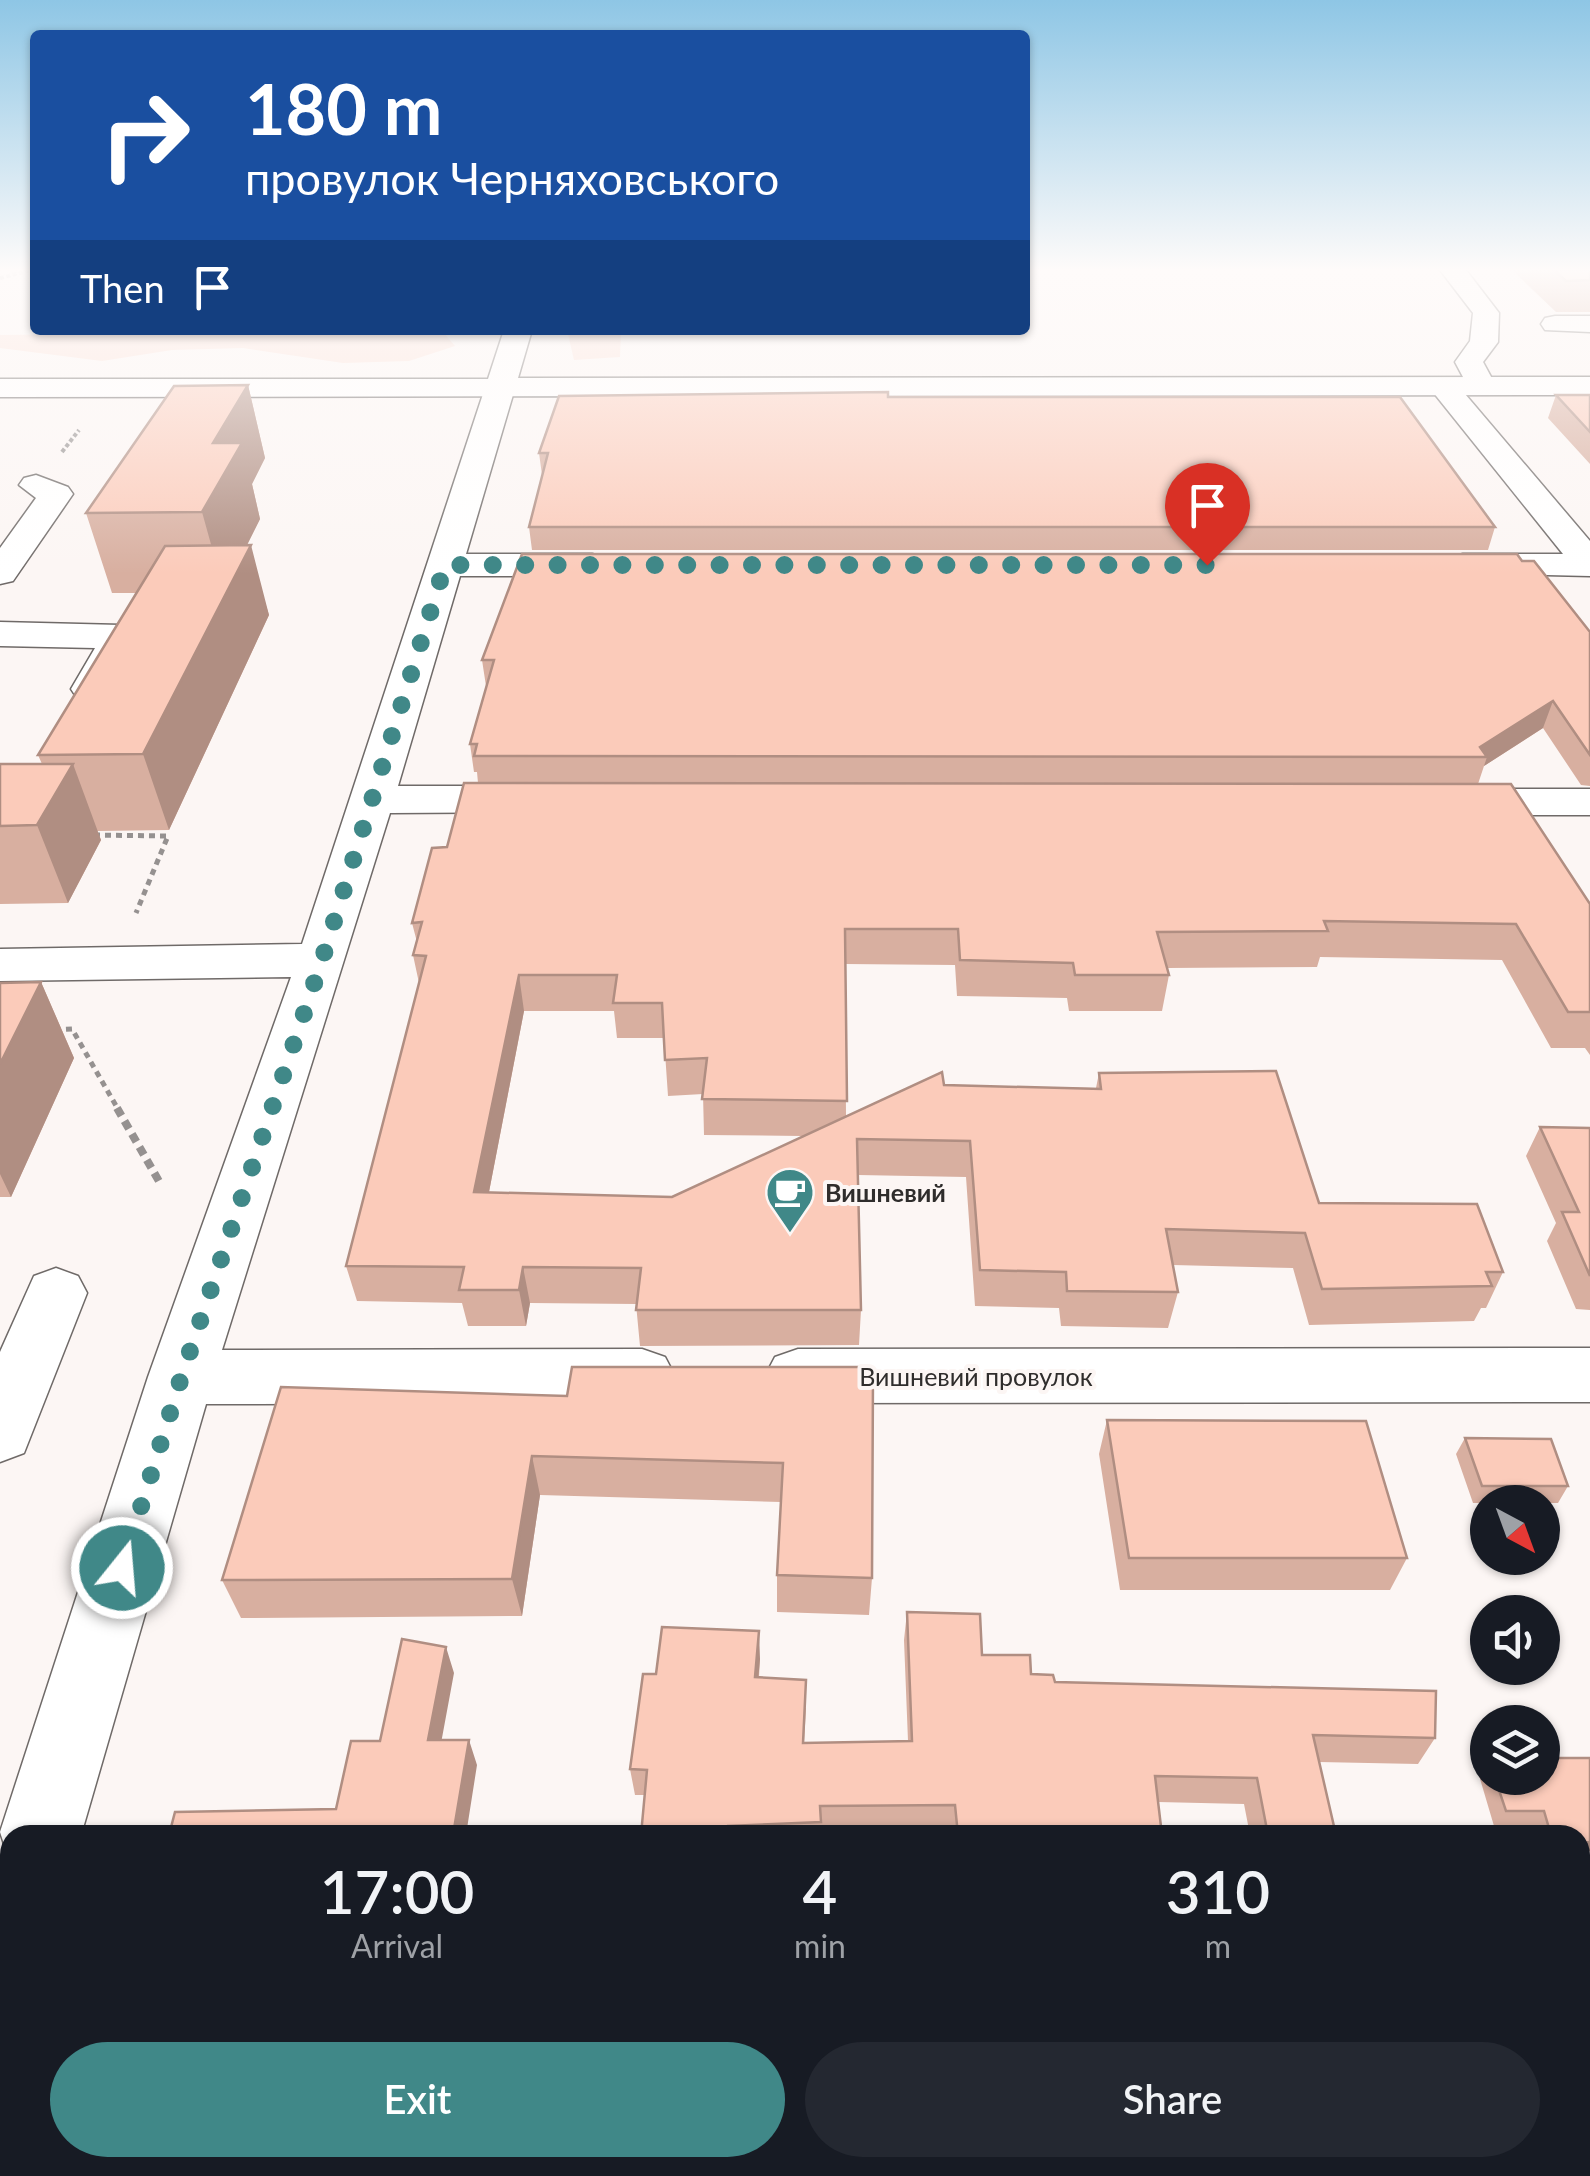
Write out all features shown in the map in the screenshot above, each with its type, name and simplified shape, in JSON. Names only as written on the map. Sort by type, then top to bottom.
[{"type":"street","points":[[43,1825],[181,1378],[322,960],[505,372]]},
{"type":"street","points":[[1474,372],[1481,386]]},
{"type":"street","points":[[0,388],[1590,386]]},
{"type":"street","points":[[1444,387],[1590,564]]},
{"type":"street","points":[[0,574],[56,494],[36,485]]},
{"type":"street","points":[[1420,565],[1590,564]]},
{"type":"street","points":[[445,565],[626,566]]},
{"type":"street","points":[[0,634],[122,637],[75,716]]},
{"type":"street","points":[[371,800],[576,800]]},
{"type":"street","points":[[1411,802],[1590,802]]},
{"type":"street","points":[[0,966],[322,960]]},
{"type":"street","points":[[0,1433],[56,1294]]},
{"type":"street","name":"Вишневий провулок","points":[[181,1378],[1590,1376]]},
{"type":"path","points":[[88,835],[168,836],[115,962]]},
{"type":"path","points":[[36,1030],[72,1029],[160,1182]]},
{"type":"building","points":[[248,385],[213,443],[242,443],[202,512],[86,513],[174,386]]},
{"type":"building","points":[[888,392],[888,397],[1400,397],[1495,527],[529,527],[548,453],[539,453],[559,396]]},
{"type":"building","points":[[1556,395],[1590,395],[1590,432]]},
{"type":"building","points":[[251,545],[143,754],[38,755],[165,546]]},
{"type":"building","points":[[522,554],[1517,554],[1522,561],[1534,561],[1590,632],[1590,755],[1553,701],[1480,747],[1487,757],[474,756],[477,744],[470,744],[494,660],[482,660]]},
{"type":"building","points":[[0,764],[73,764],[37,825],[0,826]]},
{"type":"building","points":[[464,783],[1511,784],[1590,904],[1590,1012],[1568,1012],[1516,924],[1324,921],[1328,931],[1157,932],[1169,975],[1075,975],[1073,963],[960,960],[958,929],[845,929],[847,1101],[702,1099],[707,1058],[665,1060],[662,1003],[613,1003],[617,975],[519,975],[474,1192],[672,1197],[942,1072],[944,1085],[1101,1089],[1099,1073],[1276,1071],[1319,1203],[1477,1204],[1503,1272],[1486,1272],[1492,1286],[1322,1289],[1305,1233],[1166,1229],[1178,1292],[1067,1291],[1066,1272],[980,1270],[970,1141],[857,1139],[861,1310],[636,1310],[641,1268],[523,1267],[519,1290],[459,1290],[464,1267],[346,1266],[426,956],[413,955],[422,922],[412,923],[432,848],[447,847]]},
{"type":"building","points":[[41,982],[0,1064],[0,983]]},
{"type":"building","points":[[1540,1127],[1590,1128],[1590,1276],[1562,1212],[1579,1212]]},
{"type":"building","points":[[572,1367],[862,1367],[863,1375],[873,1375],[872,1578],[777,1575],[783,1463],[532,1456],[512,1579],[222,1580],[281,1387],[567,1396]]},
{"type":"building","points":[[1107,1420],[1366,1421],[1407,1558],[1129,1558]]},
{"type":"building","points":[[1465,1438],[1551,1439],[1568,1486],[1560,1485],[1482,1485]]},
{"type":"building","points":[[907,1612],[980,1614],[982,1655],[1030,1655],[1031,1674],[1053,1675],[1055,1682],[1436,1691],[1435,1738],[1313,1735],[1334,1825],[1266,1825],[1257,1778],[1155,1776],[1161,1825],[957,1825],[955,1805],[820,1806],[821,1822],[642,1825],[647,1770],[630,1769],[643,1674],[656,1674],[662,1627],[759,1631],[755,1677],[806,1680],[803,1743],[912,1741]]},
{"type":"building","points":[[402,1639],[446,1647],[428,1740],[469,1740],[455,1825],[172,1825],[175,1812],[336,1809],[351,1741],[380,1741]]},
{"type":"building","points":[[1560,1758],[1590,1758],[1590,1825],[1548,1825],[1544,1811],[1506,1811],[1501,1795],[1560,1795]]},
{"type":"place","name":"Вишневий","points":[[790,1234]]},
{"type":"route","points":[[122,1568],[181,1378],[270,1122],[445,565],[1207,565]]}]
